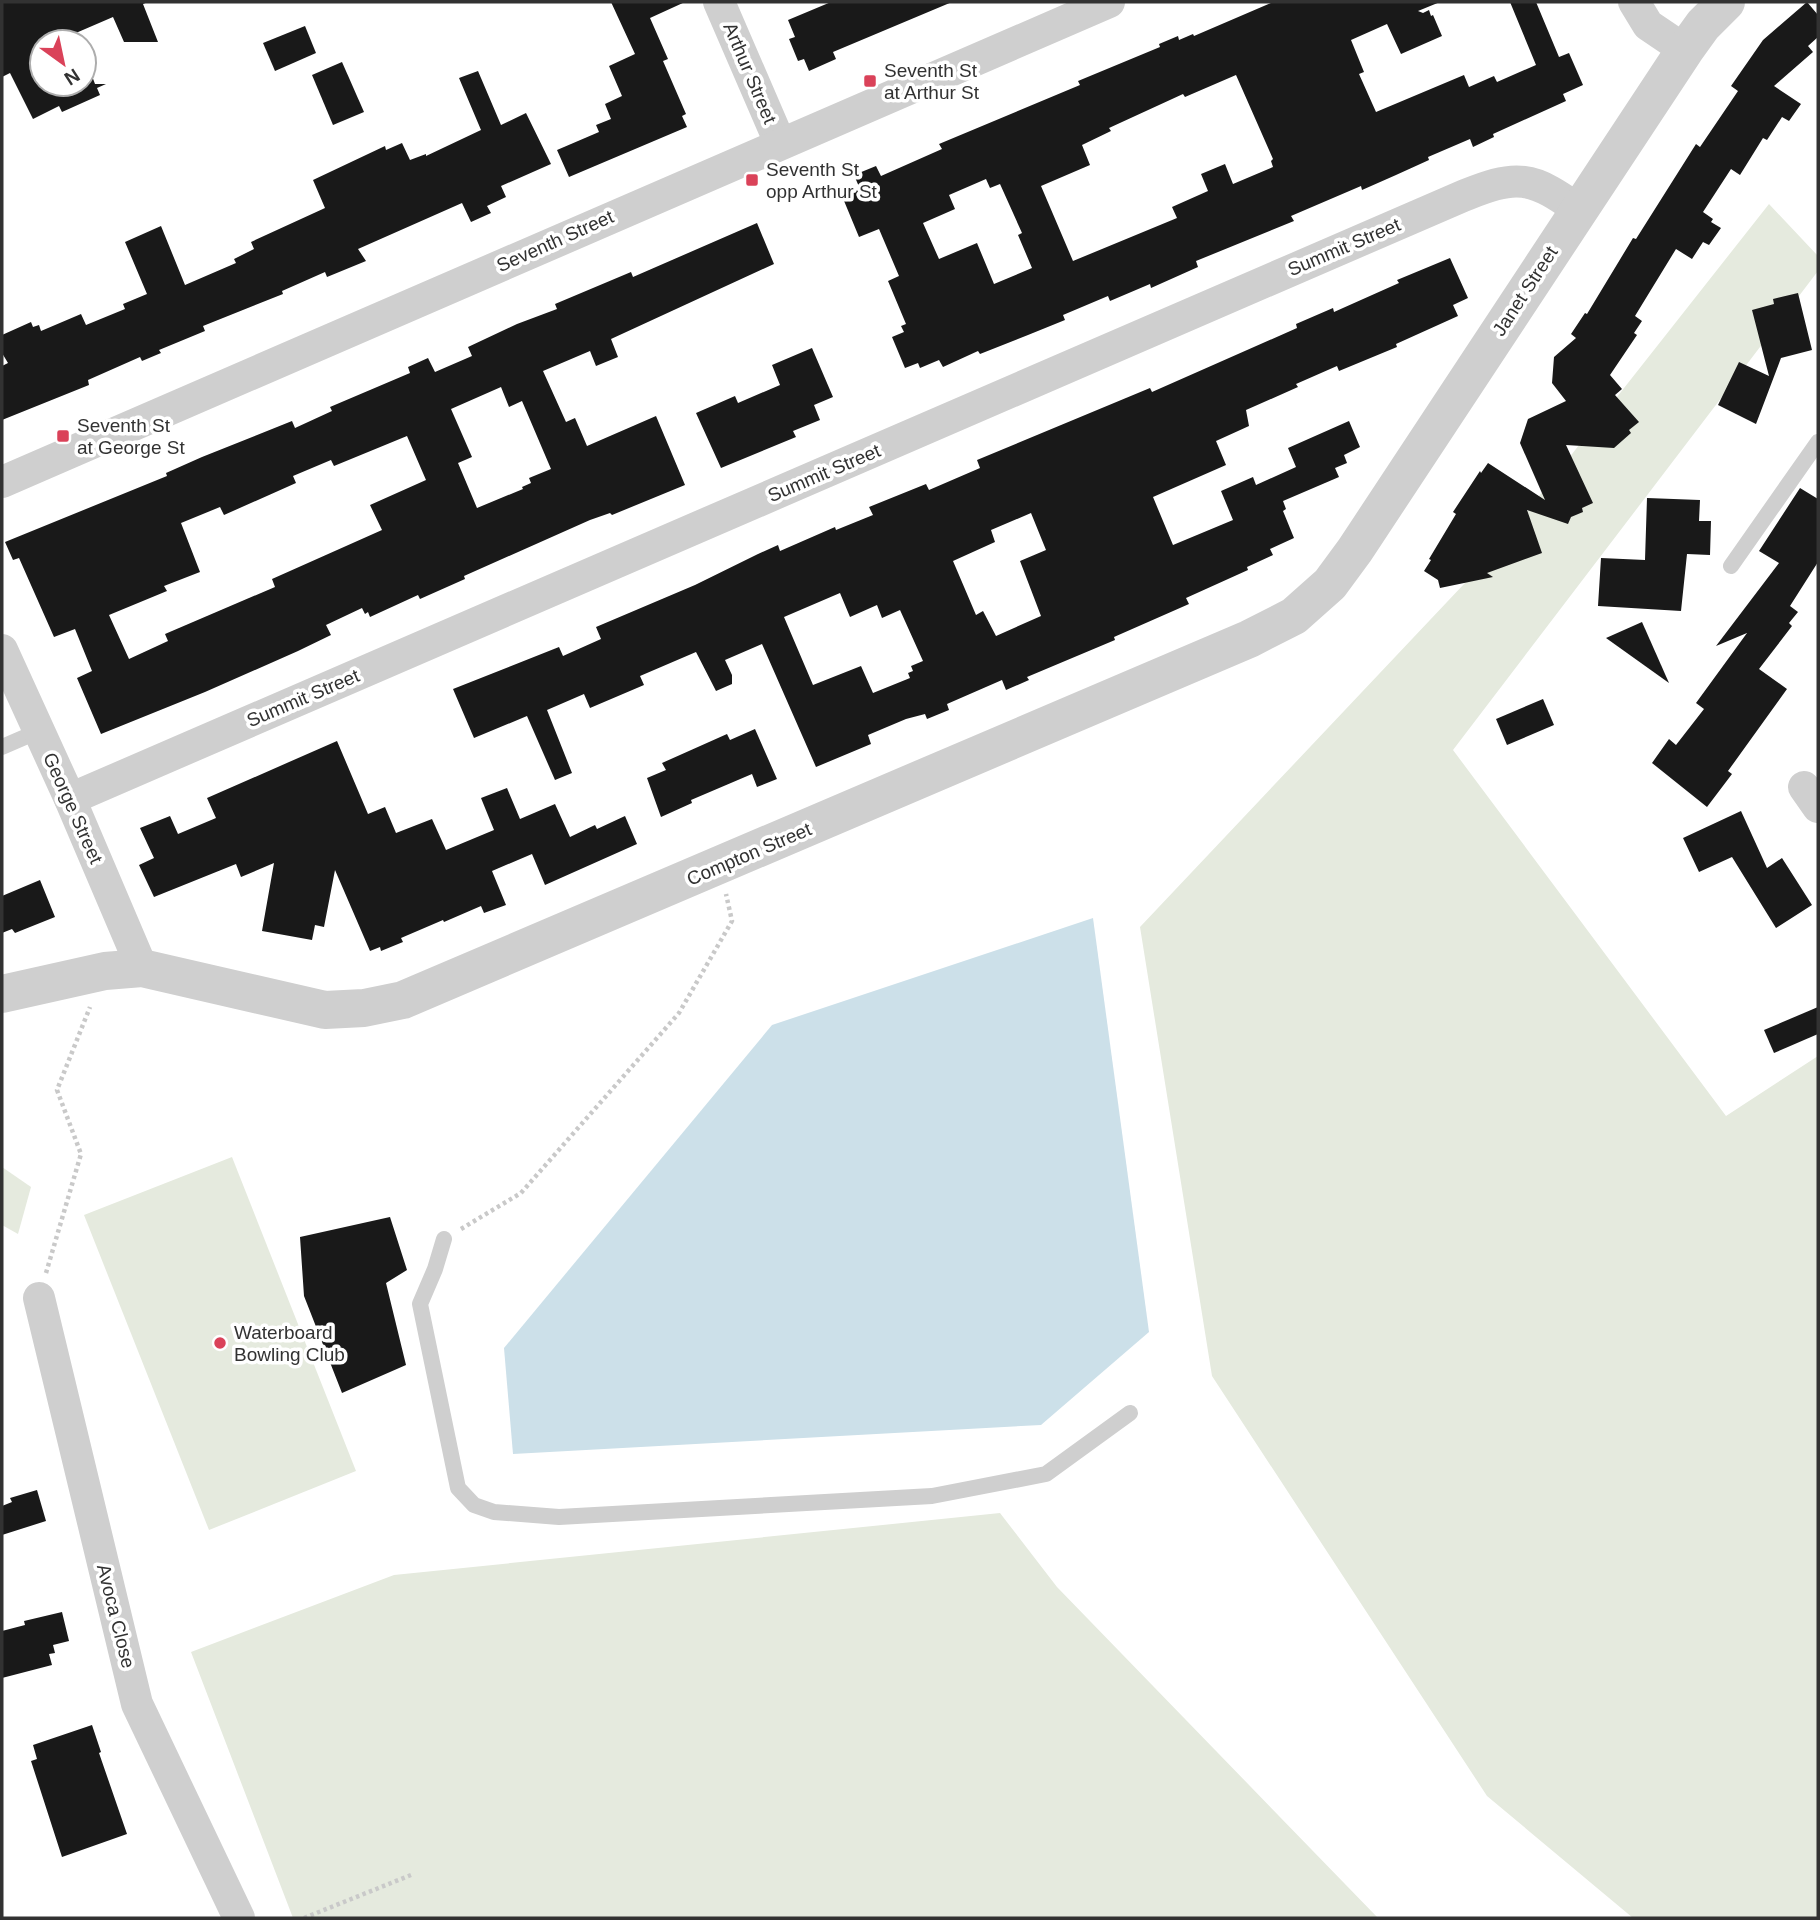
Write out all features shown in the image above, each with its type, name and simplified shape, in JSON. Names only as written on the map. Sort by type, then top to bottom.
[{"type":"street","name":"Arthur Street","points":[[719,2],[780,144]]},
{"type":"street","name":"Seventh Street","points":[[2,482],[1109,2]]},
{"type":"street","points":[[1634,2],[1648,25],[1685,50]]},
{"type":"street","name":"Janet Street","points":[[1329,584],[1355,550],[1685,50],[1703,25],[1726,2]]},
{"type":"street","name":"Summit Street","points":[[70,799],[1464,196],[1493,185],[1523,181],[1553,193],[1579,210]]},
{"type":"street","name":"Compton Street","points":[[124,969],[325,1010],[364,1008],[403,1000],[1249,639],[1294,616],[1329,584]]},
{"type":"street","name":"George Street","points":[[2,650],[70,799],[124,969]]},
{"type":"street","points":[[2,994],[124,969]]},
{"type":"street","name":"Avoca Close","points":[[39,1298],[136,1704],[239,1918]]},
{"type":"lane","points":[[1731,566],[1818,442]]},
{"type":"lane","points":[[2,747],[39,731]]},
{"type":"lane","points":[[444,1239],[420,1304],[458,1488],[474,1505],[494,1512],[559,1517],[932,1496],[1046,1474],[1130,1413]]},
{"type":"path","points":[[444,1239],[521,1193],[679,1013],[732,921],[720,866]]},
{"type":"path","points":[[39,1298],[81,1154],[57,1090],[124,969]]},
{"type":"path","points":[[304,1918],[411,1875]]},
{"type":"shaded area","points":[[1769,204],[1818,256],[1818,271],[1453,750],[1726,1116],[1818,1056],[1818,1918],[1633,1918],[1487,1796],[1212,1376],[1140,927],[1498,548]]},
{"type":"shaded area","name":"Waterboard Bowling Club","points":[[232,1157],[356,1471],[209,1530],[84,1215]]},
{"type":"shaded area","points":[[2,1167],[31,1187],[18,1234],[2,1225]]},
{"type":"shaded area","points":[[1000,1513],[1057,1587],[1378,1918],[293,1918],[191,1652],[394,1575]]},
{"type":"water","points":[[1093,918],[1149,1332],[1041,1425],[513,1454],[504,1348],[772,1025]]},
{"type":"building","points":[[2,2],[148,2],[143,4],[158,42],[124,42],[113,17],[87,28],[28,28],[28,98],[93,98],[62,112],[59,106],[33,119],[10,73],[2,77]]},
{"type":"building","points":[[611,2],[685,2],[650,18],[668,59],[663,61],[686,114],[682,116],[687,127],[569,177],[557,150],[599,132],[596,125],[611,119],[605,104],[622,96],[609,66],[635,54]]},
{"type":"building","points":[[831,2],[952,2],[833,52],[836,59],[809,71],[804,59],[798,61],[789,39],[795,37],[788,20]]},
{"type":"building","points":[[1273,2],[1440,2],[1418,11],[1423,13],[1429,10],[1442,36],[1401,54],[1387,24],[1351,40],[1364,72],[1359,74],[1376,112],[1464,75],[1469,87],[1494,76],[1497,82],[1536,65],[1510,2],[1536,2],[1559,57],[1569,53],[1583,85],[1563,94],[1566,101],[1493,134],[1494,137],[1473,147],[1470,139],[1362,190],[1361,186],[1291,216],[1294,221],[1196,261],[1198,267],[1151,288],[1150,284],[1110,301],[1108,296],[1063,315],[1065,320],[980,354],[978,351],[943,367],[939,360],[920,368],[918,363],[905,368],[892,337],[904,332],[901,326],[906,324],[888,281],[899,276],[879,229],[859,237],[842,196],[860,189],[854,175],[876,166],[881,176],[942,149],[939,144],[1080,85],[1078,81],[1160,47],[1159,44],[1178,36],[1179,40],[1193,34],[1194,36]],"holes":[[[1236,75],[1273,159],[1273,167],[1233,184],[1225,164],[1201,174],[1208,191],[1172,207],[1177,218],[1073,261],[1041,186],[1090,165],[1082,145],[1111,131],[1109,128],[1183,94],[1185,97]],[[986,179],[990,188],[1000,184],[1022,233],[1018,235],[1032,268],[994,284],[977,243],[939,259],[923,223],[955,209],[949,195]]]},
{"type":"building","points":[[1807,2],[1818,15],[1818,37],[1808,46],[1813,52],[1774,86],[1801,104],[1789,121],[1782,117],[1767,140],[1763,138],[1740,175],[1731,169],[1703,212],[1713,219],[1711,222],[1721,228],[1709,245],[1703,242],[1692,259],[1676,249],[1635,316],[1642,321],[1634,333],[1637,335],[1610,375],[1622,389],[1615,395],[1639,422],[1614,448],[1566,445],[1593,503],[1582,508],[1583,512],[1571,517],[1568,524],[1527,510],[1542,553],[1487,573],[1493,577],[1440,588],[1438,580],[1424,571],[1456,514],[1453,512],[1488,463],[1545,500],[1520,443],[1528,419],[1566,401],[1552,383],[1554,357],[1576,338],[1571,334],[1585,313],[1587,314],[1633,238],[1636,239],[1696,144],[1700,147],[1738,91],[1731,86],[1763,40]]},
{"type":"building","points":[[305,26],[316,53],[275,71],[263,43]]},
{"type":"building","points":[[342,62],[364,112],[333,125],[312,75]]},
{"type":"building","points":[[478,71],[501,125],[526,113],[551,164],[501,186],[506,197],[487,206],[491,213],[471,222],[462,203],[358,249],[366,261],[327,277],[325,272],[282,291],[283,294],[203,326],[205,331],[159,350],[161,353],[142,361],[140,357],[88,380],[89,385],[2,420],[2,366],[8,363],[2,353],[2,335],[31,322],[33,327],[39,325],[41,331],[81,314],[86,325],[125,309],[123,304],[147,294],[125,242],[161,226],[185,285],[236,263],[234,259],[254,249],[251,242],[325,208],[313,180],[385,146],[386,150],[402,143],[410,160],[426,156],[481,130],[459,78]]},
{"type":"building","points":[[757,223],[774,264],[611,339],[618,357],[596,366],[590,351],[543,371],[566,422],[575,418],[587,446],[656,416],[685,485],[612,515],[610,513],[590,520],[464,576],[465,579],[420,599],[418,595],[370,617],[362,608],[326,625],[331,635],[298,651],[101,734],[77,678],[92,671],[75,629],[54,637],[19,558],[13,560],[5,542],[167,476],[166,473],[202,457],[292,421],[295,428],[332,411],[330,407],[410,373],[408,367],[428,358],[435,372],[472,356],[468,347],[557,309],[555,304],[631,272],[633,277]],"holes":[[[501,387],[509,407],[522,401],[551,469],[529,478],[531,483],[522,487],[523,489],[477,508],[458,463],[472,457],[451,409]],[[407,436],[426,480],[370,505],[382,530],[272,579],[275,587],[165,634],[168,641],[129,659],[109,615],[167,591],[164,586],[200,572],[181,523],[220,507],[224,515],[296,483],[293,476],[331,460],[334,466]]]},
{"type":"building","points":[[1450,258],[1468,298],[1453,305],[1458,316],[1396,344],[1397,347],[1339,371],[1337,366],[1246,410],[1249,426],[1216,441],[1226,465],[1153,497],[1173,545],[1233,520],[1221,491],[1253,477],[1256,485],[1296,467],[1288,448],[1349,421],[1360,447],[1344,455],[1347,463],[1335,468],[1339,477],[1283,501],[1286,509],[1283,511],[1294,538],[1270,549],[1273,555],[1247,567],[1248,570],[1186,598],[1189,604],[1114,637],[1115,640],[1027,677],[1029,680],[1006,690],[1002,680],[947,704],[949,710],[927,719],[925,714],[906,719],[868,735],[871,744],[816,767],[762,644],[725,660],[732,675],[732,684],[716,691],[696,652],[640,676],[644,685],[590,708],[584,694],[547,710],[572,773],[555,780],[527,716],[474,738],[453,689],[559,647],[563,656],[601,639],[596,627],[695,585],[778,545],[780,551],[835,527],[836,530],[873,515],[869,507],[926,484],[929,490],[980,468],[977,460],[1150,388],[1152,392],[1297,328],[1296,324],[1333,308],[1334,312],[1399,283],[1397,280]],"holes":[[[1031,513],[1046,550],[1020,561],[1041,616],[996,636],[983,611],[976,615],[953,561],[995,542],[991,530]],[[840,593],[850,617],[877,605],[882,618],[900,610],[923,661],[911,666],[913,671],[908,673],[910,678],[873,693],[861,666],[813,685],[784,617]]]},
{"type":"building","points":[[1798,293],[1812,350],[1781,358],[1756,424],[1718,405],[1739,362],[1769,376],[1752,310],[1774,304],[1773,299]]},
{"type":"building","points":[[812,348],[833,397],[814,405],[820,420],[793,431],[796,437],[721,468],[696,413],[735,396],[738,403],[780,385],[772,365]]},
{"type":"building","points":[[1800,488],[1818,499],[1818,562],[1790,606],[1798,612],[1789,623],[1792,626],[1759,669],[1787,689],[1728,771],[1732,774],[1707,807],[1652,763],[1669,739],[1676,745],[1704,709],[1696,703],[1747,633],[1716,646],[1779,563],[1759,551]]},
{"type":"building","points":[[1647,498],[1700,500],[1699,521],[1711,521],[1710,555],[1687,554],[1681,611],[1598,606],[1601,558],[1645,560]]},
{"type":"building","points":[[1642,622],[1669,683],[1606,638]]},
{"type":"building","points":[[1543,699],[1554,725],[1507,745],[1496,719]]},
{"type":"building","points":[[755,729],[777,779],[757,787],[752,774],[691,800],[692,803],[661,817],[647,778],[666,770],[662,763],[727,734],[730,740]]},
{"type":"building","points":[[337,741],[368,814],[385,807],[396,833],[432,819],[446,850],[494,830],[481,798],[507,788],[520,819],[555,804],[570,837],[595,825],[597,829],[625,816],[637,844],[545,885],[532,854],[492,871],[506,905],[484,913],[481,906],[401,938],[403,942],[381,951],[380,947],[370,951],[335,870],[324,927],[315,925],[312,940],[262,931],[274,863],[241,877],[236,864],[154,897],[139,865],[154,858],[140,828],[170,816],[178,834],[216,818],[207,798]]},
{"type":"building","points":[[1741,811],[1767,868],[1782,858],[1812,905],[1776,928],[1732,857],[1699,872],[1683,838]]},
{"type":"building","points":[[40,880],[55,917],[15,933],[12,929],[2,933],[2,896]]},
{"type":"building","points":[[1818,1007],[1818,1034],[1774,1053],[1764,1030]]},
{"type":"building","points":[[390,1217],[407,1270],[386,1283],[406,1365],[342,1393],[304,1296],[300,1237]]},
{"type":"building","points":[[37,1490],[46,1521],[2,1535],[2,1506],[12,1502],[10,1498]]},
{"type":"building","points":[[62,1612],[69,1641],[53,1645],[55,1653],[49,1654],[52,1665],[2,1678],[2,1631],[25,1625],[24,1621]]},
{"type":"building","points":[[92,1725],[127,1834],[62,1857],[31,1761],[37,1759],[33,1745]]},
{"type":"place","name":"Seventh St at Arthur St","points":[[870,81]]},
{"type":"place","name":"Seventh St opp Arthur St","points":[[752,180]]},
{"type":"place","name":"Seventh St at George St","points":[[63,436]]},
{"type":"place","name":"Waterboard Bowling Club","points":[[220,1343]]}]
